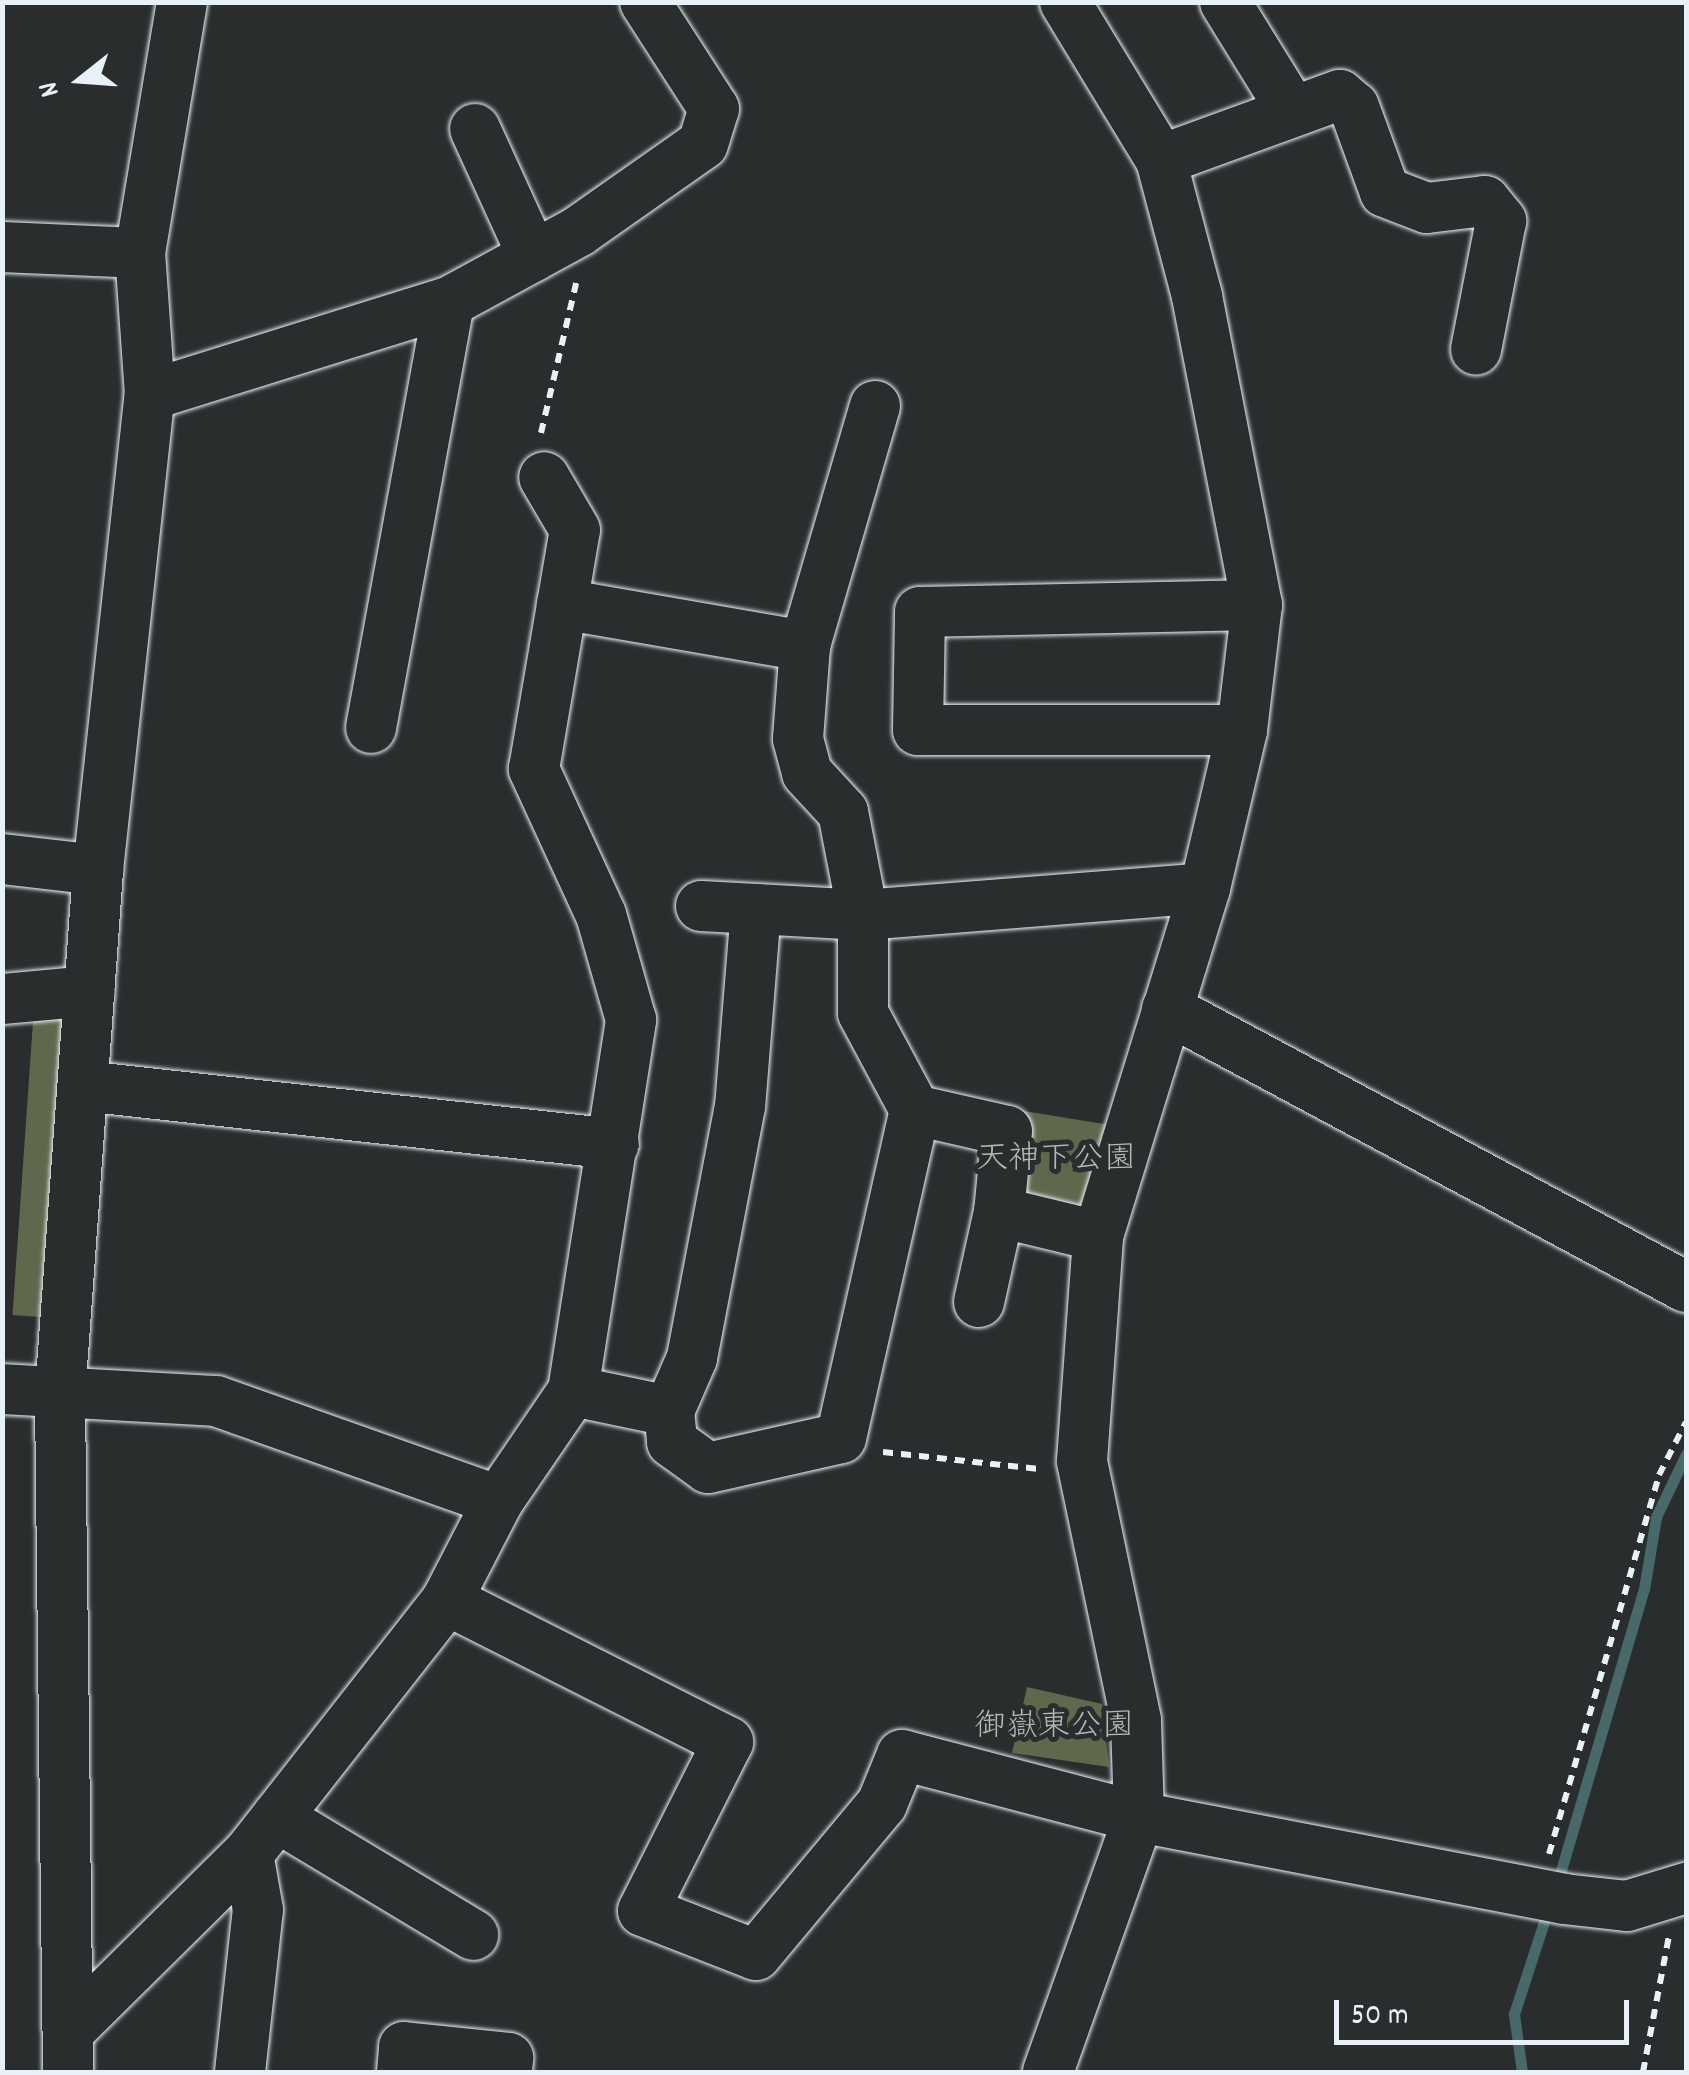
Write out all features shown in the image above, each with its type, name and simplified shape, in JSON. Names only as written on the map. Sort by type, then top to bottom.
[{"type":"street","points":[[71,2050],[60,1394],[98,870],[150,395],[140,254],[182,2]]},
{"type":"street","points":[[150,395],[449,302],[579,230],[703,144],[714,109],[645,2]]},
{"type":"street","points":[[1048,2072],[1139,1818],[1136,1720],[1082,1460],[1098,1236],[1206,888],[1242,730],[1257,605],[1198,296],[1161,160],[1065,2]]},
{"type":"street","points":[[1225,2],[1293,112]]},
{"type":"street","points":[[1161,160],[1340,94],[1354,107],[1385,192],[1427,208],[1485,201],[1501,221],[1476,350]]},
{"type":"street","points":[[476,129],[533,256]]},
{"type":"street","points":[[2,247],[140,254]]},
{"type":"street","points":[[371,728],[449,302]]},
{"type":"street","points":[[756,909],[740,1106],[692,1358],[669,1411],[672,1442],[708,1468],[841,1438],[915,1110],[863,1013],[863,916],[843,812],[808,773],[798,739],[805,646],[875,406]]},
{"type":"street","points":[[71,2050],[262,1836],[447,1600],[498,1501],[574,1391],[631,1020],[600,915],[534,769],[575,530],[544,477]]},
{"type":"street","points":[[562,604],[805,646]]},
{"type":"street","points":[[1242,730],[918,730],[920,612],[1257,605]]},
{"type":"street","points":[[2,858],[98,870]]},
{"type":"street","points":[[701,906],[863,916],[1206,888]]},
{"type":"street","points":[[2,999],[90,991]]},
{"type":"street","points":[[1167,1008],[1686,1288]]},
{"type":"street","points":[[83,1086],[614,1144]]},
{"type":"street","points":[[915,1110],[1007,1130],[999,1212],[979,1302]]},
{"type":"street","points":[[999,1212],[1098,1236]]},
{"type":"street","points":[[2,1390],[216,1401],[498,1501]]},
{"type":"street","points":[[574,1391],[669,1411]]},
{"type":"street","points":[[447,1600],[728,1742],[643,1911],[756,1955],[882,1804],[902,1756],[1139,1818],[1536,1894],[1627,1906],[1682,1889]]},
{"type":"street","points":[[262,1836],[472,1935]]},
{"type":"street","points":[[240,2072],[262,1836]]},
{"type":"street","points":[[402,2072],[404,2046],[508,2058],[507,2072]]},
{"type":"path","points":[[544,477],[537,438],[584,250],[579,230]]},
{"type":"path","points":[[1536,1894],[1659,1475],[1686,1422]]},
{"type":"path","points":[[841,1438],[850,1447],[1021,1472],[1082,1460]]},
{"type":"path","points":[[1643,2072],[1682,1889]]},
{"type":"green space","points":[[34,1006],[79,1009],[57,1318],[12,1315]]},
{"type":"green space","name":"天神下公園","points":[[1018,1110],[1110,1125],[1086,1222],[1014,1207]]},
{"type":"green space","name":"御嶽東公園","points":[[1027,1687],[1102,1704],[1109,1767],[1012,1753]]},
{"type":"waterway","points":[[1557,1884],[1644,1589],[1656,1517],[1686,1454]]},
{"type":"waterway","points":[[1522,2072],[1514,2014],[1549,1906]]}]
